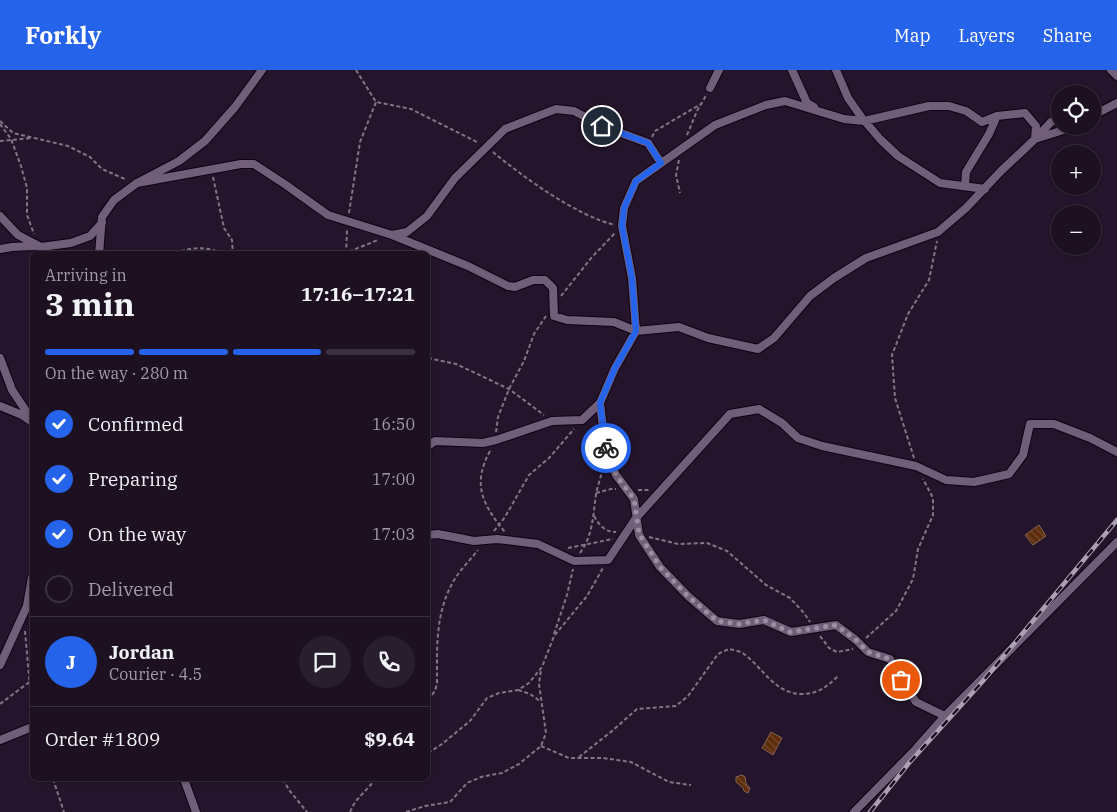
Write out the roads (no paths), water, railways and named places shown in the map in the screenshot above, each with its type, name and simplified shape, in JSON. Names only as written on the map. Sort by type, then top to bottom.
[{"type":"street","points":[[99,251],[102,217],[114,200],[137,183],[179,161],[205,141],[262,70]]},
{"type":"street","points":[[710,88],[719,70]]},
{"type":"street","points":[[792,70],[807,102],[821,112]]},
{"type":"street","points":[[836,70],[848,98],[864,121],[898,156],[940,183],[984,189]]},
{"type":"street","points":[[1111,70],[1117,76]]},
{"type":"street","points":[[430,445],[435,441],[483,442],[496,440],[552,421],[582,420],[600,403],[615,368],[636,331],[632,278],[622,226],[624,208],[636,181],[716,125],[766,105],[785,101],[844,119],[864,121],[929,106],[949,106],[966,110],[982,122],[997,116],[1025,113],[1036,126],[1036,138]]},
{"type":"street","points":[[1101,111],[1117,103]]},
{"type":"street","points":[[392,235],[407,232],[427,216],[454,178],[505,129],[556,108],[574,111],[602,126],[648,143],[661,163]]},
{"type":"street","points":[[964,186],[966,172],[989,134],[997,116]]},
{"type":"street","points":[[137,183],[241,164],[254,164],[328,215],[392,235],[468,266],[508,286],[515,287],[533,280],[545,280],[553,288],[552,308],[554,316],[567,320],[614,322],[636,331],[678,327],[708,338],[758,349],[774,338],[810,296],[834,278],[866,258],[938,232],[966,208],[1051,122]]},
{"type":"street","points":[[1036,138],[1051,134]]},
{"type":"street","points":[[0,216],[18,235],[44,246]]},
{"type":"street","points":[[0,249],[71,243],[90,236],[102,223]]},
{"type":"street","points":[[0,358],[12,390],[30,418]]},
{"type":"street","points":[[600,403],[606,453],[616,475],[634,499],[639,534],[660,567],[688,596],[717,621],[739,624],[764,620],[790,632],[836,625],[868,652],[890,659],[916,702],[945,716]]},
{"type":"street","points":[[0,406],[30,420]]},
{"type":"street","points":[[430,535],[438,534],[474,541],[496,539],[538,544],[574,561],[608,560],[636,518],[730,414],[759,410],[782,423],[798,438],[822,446],[916,466],[946,480],[974,482],[1008,474],[1023,455],[1030,424],[1054,424],[1090,438],[1117,452]]},
{"type":"street","points":[[854,812],[915,750],[945,716],[1117,542]]},
{"type":"street","points":[[0,666],[27,606],[30,589]]},
{"type":"street","points":[[0,740],[30,728]]},
{"type":"street","points":[[185,781],[196,812]]},
{"type":"railway","points":[[870,812],[909,763],[983,681],[1117,520]]}]
